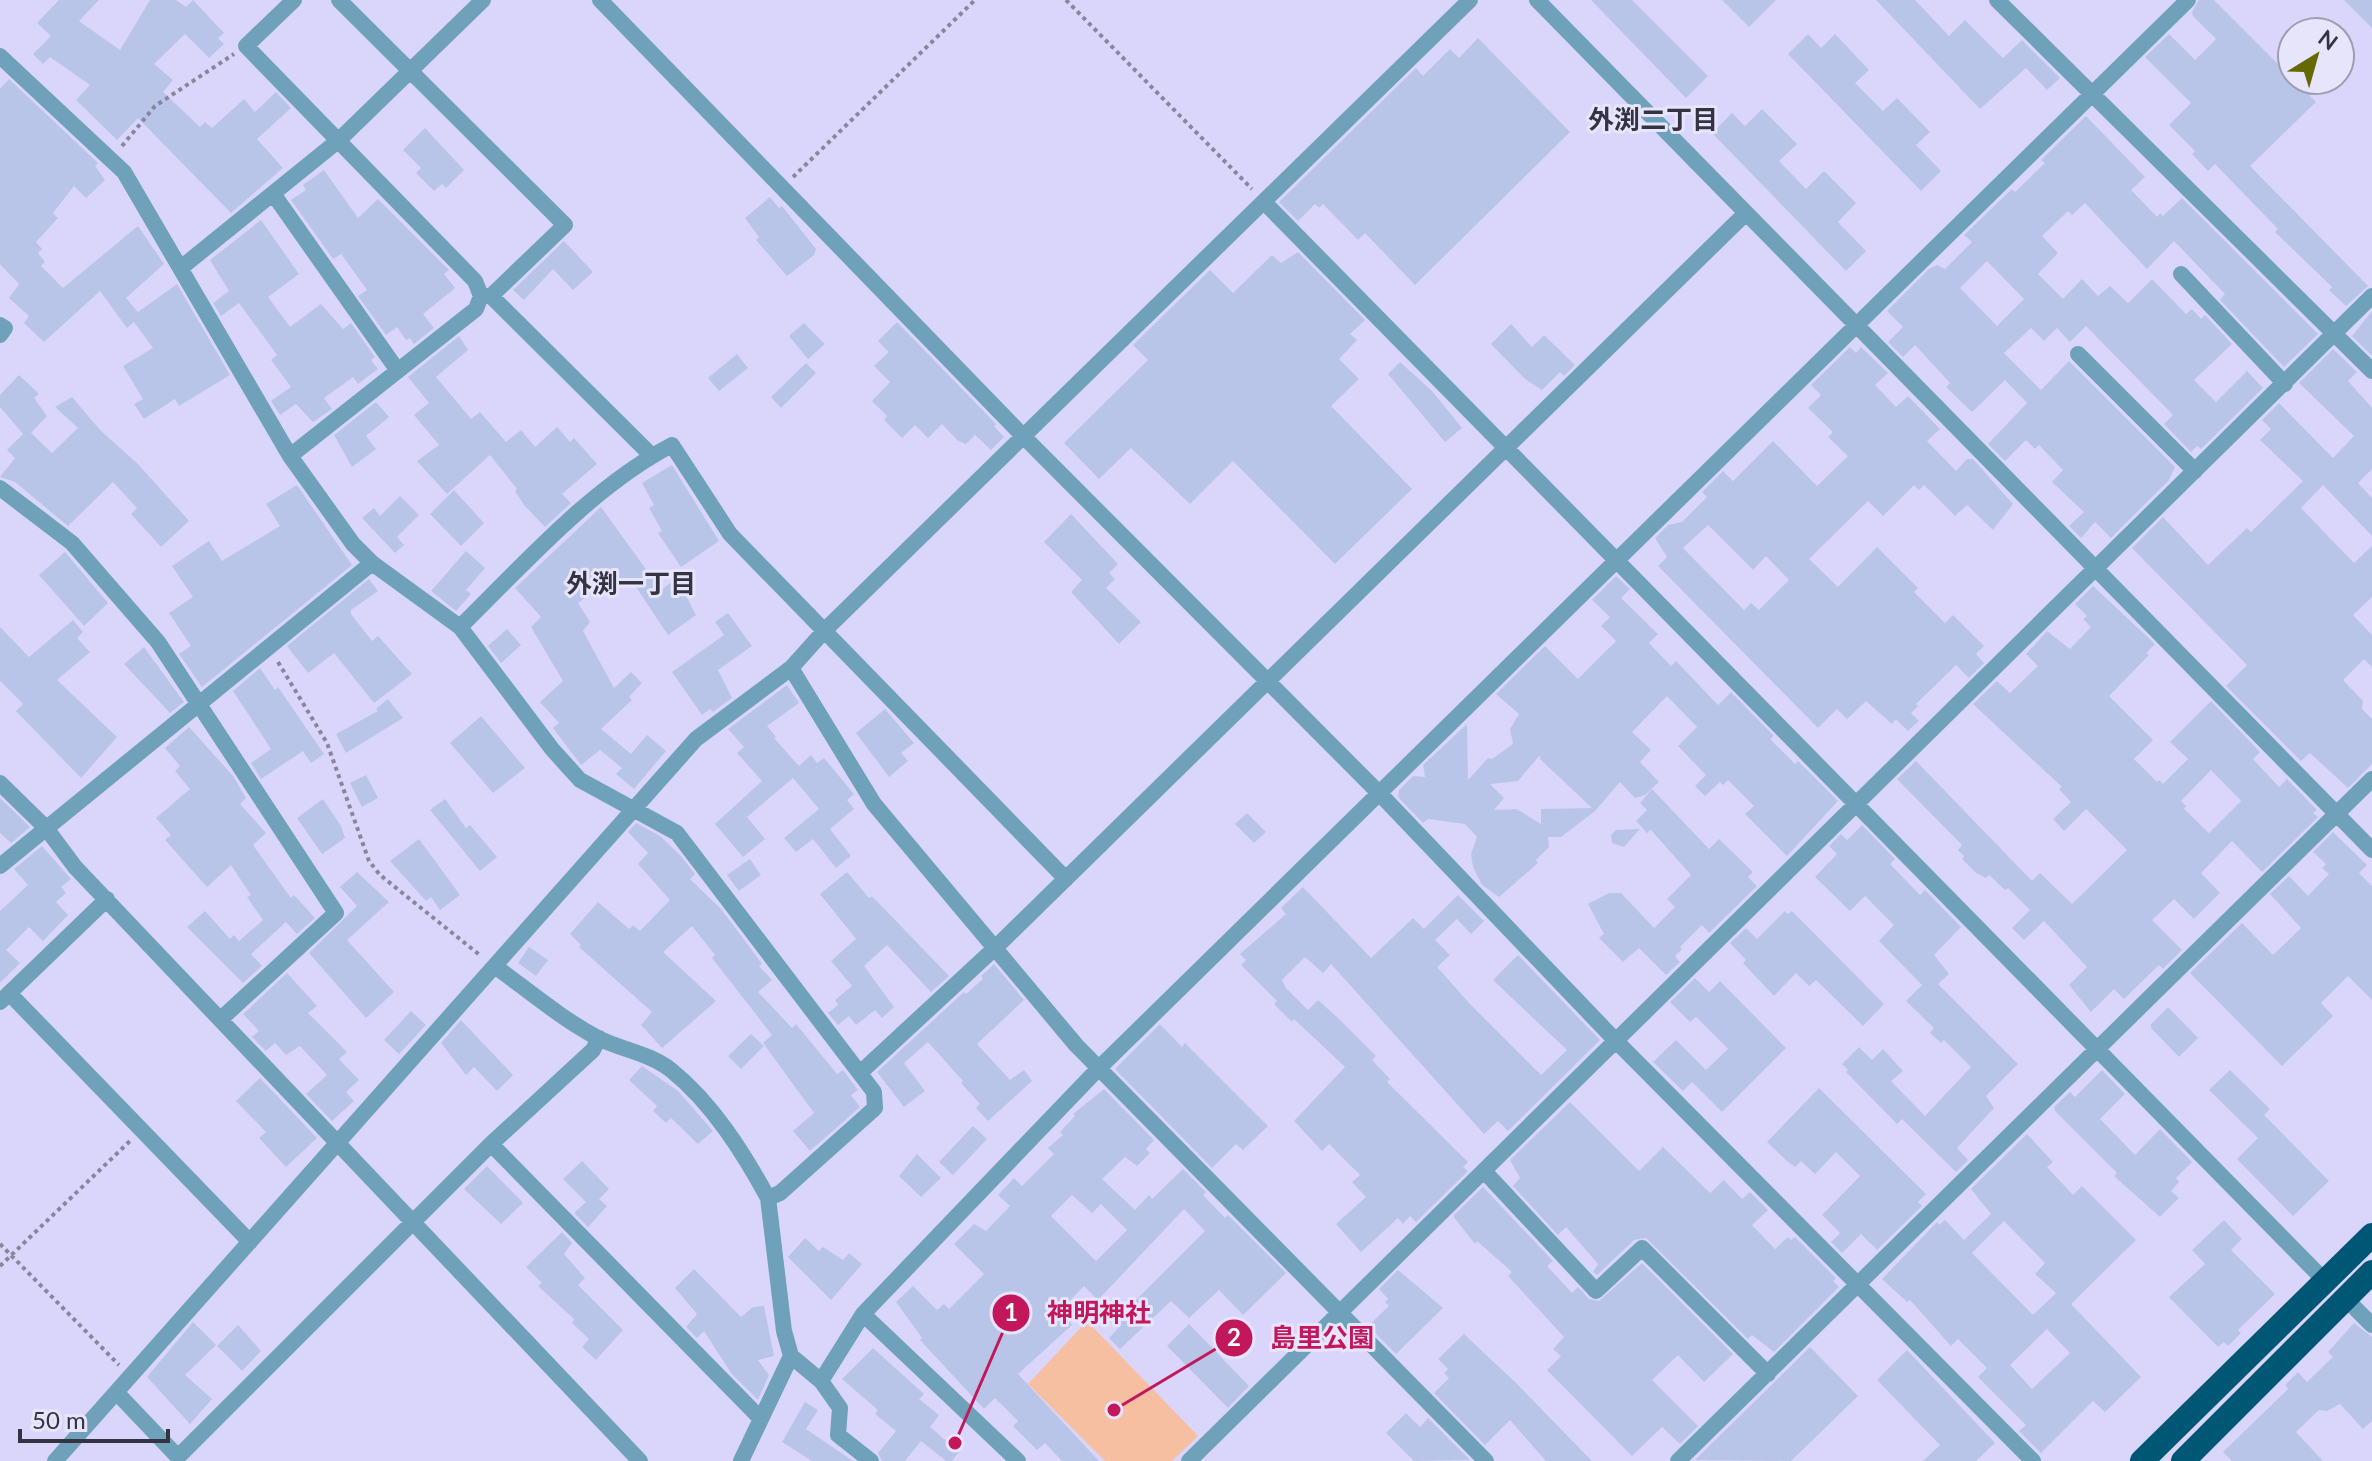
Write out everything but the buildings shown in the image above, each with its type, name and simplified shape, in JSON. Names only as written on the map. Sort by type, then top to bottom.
[{"type":"highway","points":[[2142,1461],[2372,1235]]},
{"type":"highway","points":[[2183,1461],[2372,1272]]},
{"type":"street","points":[[294,0],[246,46],[475,281],[486,296],[652,456]]},
{"type":"street","points":[[290,456],[476,309],[486,296],[565,225],[339,0]]},
{"type":"street","points":[[182,267],[339,140],[483,0]]},
{"type":"street","points":[[600,0],[1024,437],[1380,794],[1616,1041],[2033,1461]]},
{"type":"street","points":[[55,1461],[250,1242],[336,1140],[496,967],[632,808],[696,739],[791,668],[826,629],[1470,0]]},
{"type":"street","points":[[1537,0],[2372,850]]},
{"type":"street","points":[[1997,0],[2372,371]]},
{"type":"street","points":[[821,1381],[863,1314],[1098,1069],[1855,323],[2188,0]]},
{"type":"street","points":[[0,56],[112,158],[182,267],[290,456],[353,544],[372,563],[460,627],[552,749],[580,780],[677,833],[838,1048],[861,1072],[874,1092],[875,1108],[780,1193],[768,1198]]},
{"type":"street","points":[[274,195],[398,371]]},
{"type":"street","points":[[1264,202],[1618,558],[1857,806],[2325,1281]]},
{"type":"street","points":[[861,1072],[995,948],[1746,213]]},
{"type":"street","points":[[2181,274],[2285,384]]},
{"type":"street","points":[[1189,1461],[2372,296]]},
{"type":"street","points":[[0,325],[5,328],[0,335]]},
{"type":"street","points":[[2078,354],[2195,471]]},
{"type":"street","points":[[460,627],[578,514],[652,456],[672,445],[730,534],[826,629],[1066,879]]},
{"type":"street","points":[[0,488],[72,543],[158,642],[336,913],[222,1018]]},
{"type":"street","points":[[0,866],[372,563]]},
{"type":"street","points":[[791,668],[874,804],[1098,1069],[1486,1461]]},
{"type":"street","points":[[1678,1461],[2372,779]]},
{"type":"street","points":[[0,783],[46,828],[75,867],[222,1018],[413,1224],[640,1461]]},
{"type":"street","points":[[107,899],[5,997],[250,1242]]},
{"type":"street","points":[[496,967],[599,1038],[650,1057],[671,1070],[710,1110],[750,1166],[768,1198],[784,1331],[791,1356],[821,1381],[840,1408],[838,1435],[871,1461]]},
{"type":"street","points":[[117,1393],[178,1457],[491,1144],[593,1050],[599,1038]]},
{"type":"street","points":[[491,1144],[761,1419]]},
{"type":"street","points":[[1484,1171],[1596,1291],[1642,1248],[1768,1374]]},
{"type":"street","points":[[2345,1298],[2372,1325]]},
{"type":"street","points":[[863,1314],[1018,1461]]},
{"type":"street","points":[[741,1461],[791,1356]]},
{"type":"path","points":[[782,187],[975,0]]},
{"type":"path","points":[[1066,0],[1264,202]]},
{"type":"path","points":[[112,158],[155,106],[246,46]]},
{"type":"path","points":[[269,646],[327,743],[369,861],[380,875],[496,967]]},
{"type":"path","points":[[0,1266],[141,1130]]},
{"type":"path","points":[[0,1244],[131,1377]]},
{"type":"shaded area","points":[[1087,1321],[1198,1436],[1172,1461],[1105,1461],[1028,1384]]},
{"type":"place","name":"島里公園","points":[[1114,1410]]},
{"type":"place","name":"神明神社","points":[[955,1443]]},
{"type":"district","name":"外渕二丁目","points":[[1653,119]]},
{"type":"district","name":"外渕一丁目","points":[[631,583]]}]
